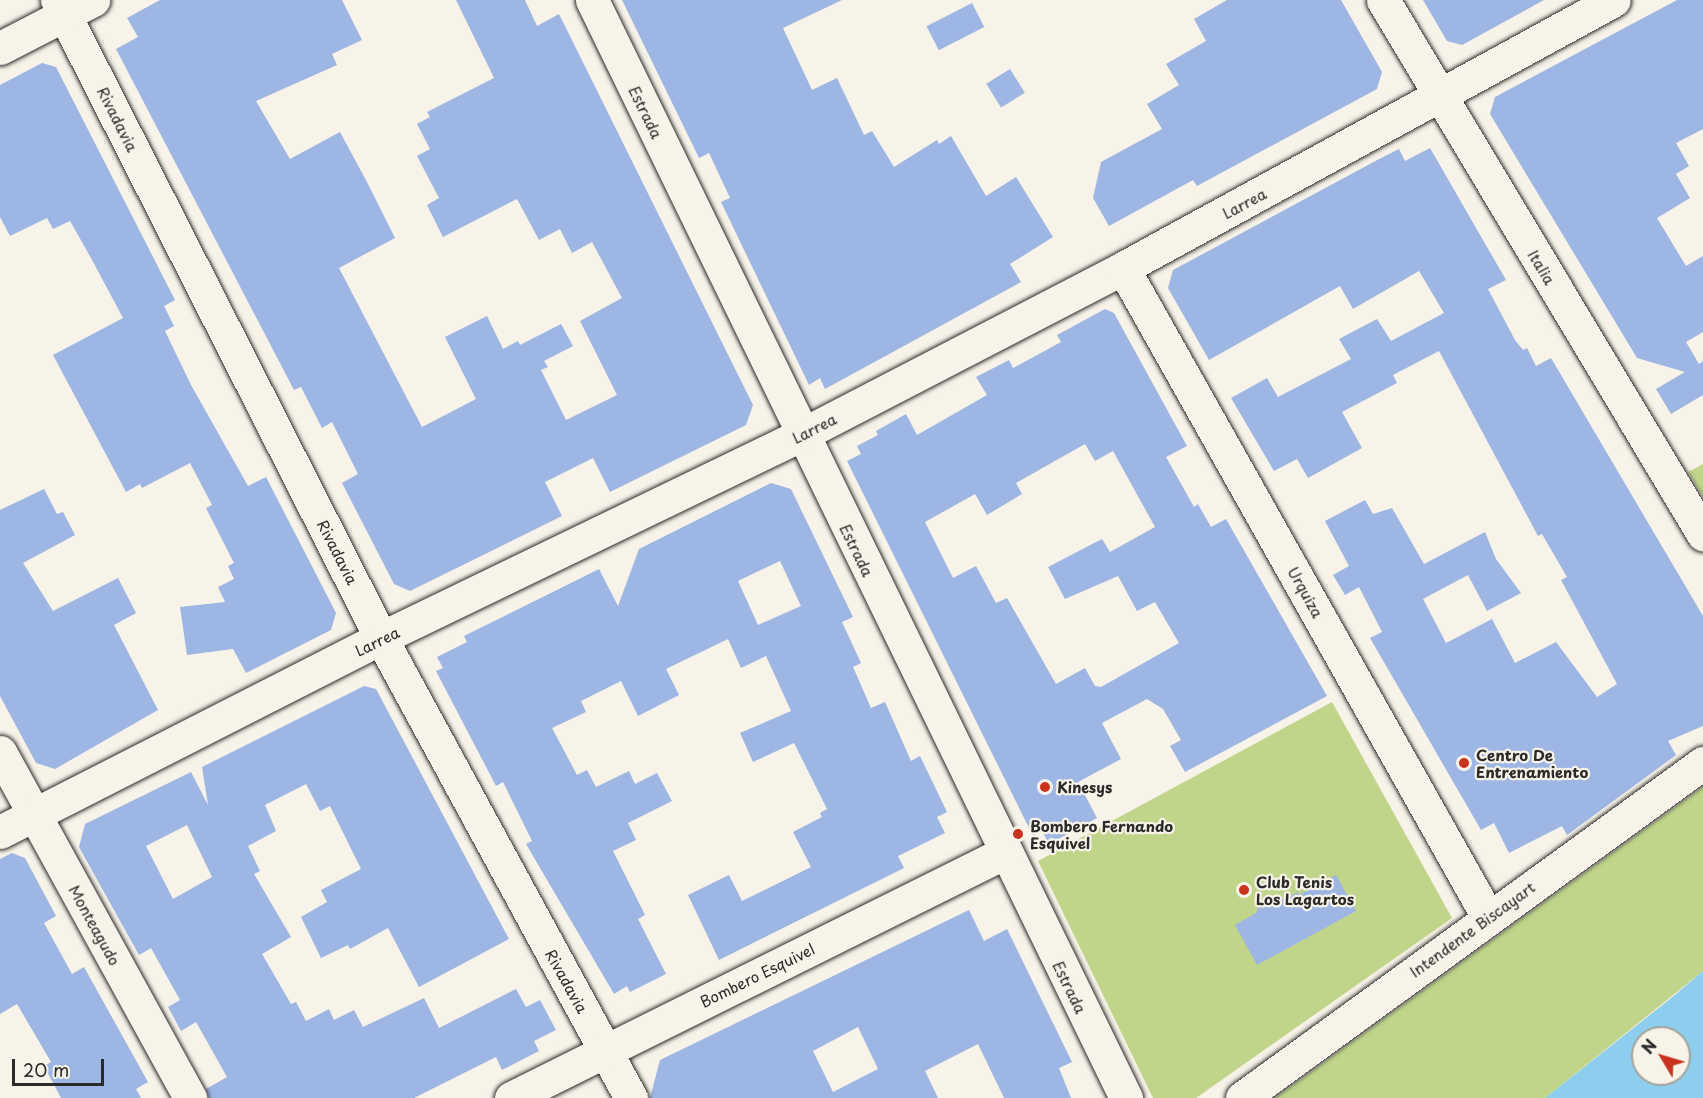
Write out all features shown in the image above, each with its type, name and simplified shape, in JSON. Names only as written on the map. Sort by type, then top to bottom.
[{"type":"street","name":"Estrada","points":[[592,0],[1004,853],[1126,1098]]},
{"type":"street","name":"Italia","points":[[1383,0],[1703,534]]},
{"type":"street","name":"Larrea","points":[[0,832],[381,638],[801,435],[1123,268],[1614,0]]},
{"type":"street","points":[[0,48],[72,5]]},
{"type":"street","name":"Rivadavia","points":[[72,5],[381,638],[631,1098]]},
{"type":"street","name":"Urquiza","points":[[1123,268],[1488,917]]},
{"type":"street","name":"Monteagudo","points":[[0,752],[190,1098]]},
{"type":"street","name":"Intendente Biscayart","points":[[1242,1098],[1488,917],[1703,763]]},
{"type":"street","name":"Bombero Esquivel","points":[[511,1098],[1004,853]]},
{"type":"green space","points":[[1703,464],[1703,496],[1688,472]]},
{"type":"green space","name":"Club Tenis Los Lagartos","points":[[1332,702],[1452,918],[1196,1098],[1153,1098],[1038,861]]},
{"type":"green space","points":[[1703,787],[1703,971],[1635,1026],[1631,1026],[1631,1029],[1545,1098],[1275,1098]]},
{"type":"water","points":[[1703,971],[1703,1098],[1545,1098],[1631,1030],[1631,1086],[1691,1086],[1691,1026],[1636,1026]]},
{"type":"building","points":[[160,0],[342,0],[362,40],[332,54],[337,65],[256,101],[290,159],[340,132],[368,184],[395,238],[339,268],[422,427],[476,399],[445,337],[487,316],[503,349],[518,341],[520,345],[561,324],[573,346],[544,361],[548,367],[541,370],[566,420],[617,395],[580,321],[622,298],[592,242],[572,253],[560,229],[539,240],[517,199],[443,237],[427,205],[439,198],[417,156],[430,149],[417,124],[430,117],[427,112],[494,78],[456,0],[525,0],[537,26],[559,14],[753,405],[746,425],[610,492],[593,458],[545,482],[562,516],[410,591],[394,584],[342,483],[358,474],[332,422],[322,428],[301,387],[294,390],[116,49],[138,37],[127,18]]},
{"type":"building","points":[[622,0],[842,0],[783,28],[812,90],[837,78],[864,135],[872,131],[894,167],[937,140],[939,144],[951,136],[986,196],[1016,177],[1053,237],[1010,264],[1021,282],[825,389],[820,378],[809,385],[721,202],[730,198],[709,153],[699,158]]},
{"type":"building","points":[[1227,0],[1341,0],[1382,72],[1377,89],[1197,186],[1193,180],[1109,226],[1093,198],[1101,162],[1162,129],[1147,104],[1179,85],[1166,64],[1206,41],[1194,19]]},
{"type":"building","points":[[1423,0],[1544,0],[1462,45],[1447,41]]},
{"type":"building","points":[[1677,0],[1703,0],[1703,129],[1676,143],[1689,166],[1676,174],[1690,198],[1657,218],[1686,266],[1703,256],[1703,332],[1686,342],[1699,364],[1703,361],[1703,395],[1671,414],[1656,389],[1685,372],[1637,358],[1490,114],[1495,97]]},
{"type":"building","points":[[972,3],[984,27],[939,50],[927,26]]},
{"type":"building","points":[[42,63],[56,67],[175,300],[164,306],[174,326],[165,331],[191,385],[248,486],[266,477],[336,613],[331,630],[246,673],[233,649],[187,655],[180,607],[225,602],[218,587],[234,579],[228,566],[234,563],[206,508],[212,505],[190,463],[142,488],[140,484],[126,492],[53,355],[123,318],[91,258],[70,221],[53,229],[47,218],[10,236],[0,217],[0,85]]},
{"type":"building","points":[[1010,69],[1025,93],[1001,108],[986,84]]},
{"type":"building","points":[[1430,148],[1506,280],[1488,289],[1515,340],[1523,350],[1527,348],[1536,366],[1551,358],[1703,616],[1703,726],[1668,741],[1676,755],[1567,835],[1562,826],[1509,853],[1494,823],[1481,830],[1370,638],[1382,632],[1359,587],[1345,595],[1333,575],[1349,566],[1325,521],[1365,500],[1373,514],[1392,508],[1424,564],[1485,532],[1496,559],[1521,593],[1487,611],[1468,575],[1423,599],[1446,643],[1492,619],[1515,663],[1556,642],[1597,697],[1617,684],[1561,580],[1567,577],[1542,534],[1538,536],[1439,351],[1393,375],[1397,383],[1342,412],[1362,448],[1308,478],[1297,459],[1274,471],[1231,398],[1267,378],[1278,397],[1351,359],[1339,339],[1377,319],[1391,341],[1444,313],[1419,271],[1353,309],[1340,286],[1209,360],[1168,288],[1173,270],[1381,158],[1399,149],[1405,161]]},
{"type":"building","points":[[1105,309],[1114,313],[1187,446],[1166,457],[1194,507],[1198,504],[1211,527],[1226,519],[1327,696],[1185,772],[1170,746],[1181,740],[1163,709],[1147,699],[1102,723],[1121,759],[1078,782],[1097,818],[1049,844],[1042,831],[1033,836],[847,461],[861,454],[857,446],[878,435],[876,431],[906,414],[917,435],[987,395],[976,377],[1009,360],[1013,368],[1061,342],[1057,335]],"holes":[[[1085,444],[1095,461],[1113,451],[1155,527],[1110,552],[1102,539],[1048,567],[1065,599],[1118,576],[1137,611],[1155,602],[1179,643],[1101,687],[1095,686],[1085,668],[1056,684],[1007,598],[996,603],[976,566],[953,578],[925,522],[975,494],[987,515],[1022,494],[1016,483]]]},
{"type":"building","points":[[771,483],[791,489],[853,617],[842,622],[861,663],[853,667],[871,708],[885,702],[911,761],[920,756],[947,812],[937,817],[945,833],[898,856],[904,868],[719,960],[688,895],[729,875],[742,901],[811,867],[793,832],[822,817],[820,813],[827,809],[794,743],[753,762],[740,733],[791,711],[766,656],[741,668],[728,639],[666,669],[679,695],[638,716],[621,681],[581,701],[586,712],[552,728],[577,775],[587,770],[596,787],[629,771],[635,784],[657,773],[672,801],[628,823],[636,840],[613,851],[645,915],[638,919],[666,974],[630,992],[627,986],[614,994],[526,844],[532,841],[503,782],[496,786],[436,671],[443,668],[437,657],[467,642],[464,636],[599,569],[618,606],[639,549]],"holes":[[[780,561],[801,606],[758,625],[738,581]]]},
{"type":"building","points":[[44,489],[57,514],[63,512],[75,535],[23,563],[53,611],[118,578],[136,613],[114,625],[158,710],[55,769],[36,763],[0,696],[0,510]]},
{"type":"building","points":[[364,686],[376,689],[509,939],[419,987],[388,928],[350,949],[348,945],[321,958],[301,917],[327,902],[321,890],[361,869],[330,806],[320,811],[306,784],[265,805],[276,831],[248,846],[260,871],[254,874],[291,937],[262,954],[291,1004],[296,1002],[306,1021],[329,1009],[334,1020],[354,1010],[363,1027],[424,998],[439,1028],[516,989],[526,1007],[540,1000],[556,1030],[534,1041],[539,1051],[502,1070],[496,1057],[414,1098],[209,1098],[206,1089],[227,1077],[196,1022],[181,1031],[168,1007],[180,1000],[151,948],[139,955],[79,847],[85,824],[191,772],[208,805],[202,767]],"holes":[[[187,825],[212,877],[173,899],[146,846]]]},
{"type":"building","points":[[12,853],[25,858],[56,916],[44,923],[72,974],[84,967],[148,1082],[136,1089],[141,1098],[61,1098],[44,1066],[51,1062],[17,1004],[0,1014],[0,859]]},
{"type":"building","points":[[1336,875],[1356,911],[1257,965],[1235,925],[1256,913],[1260,903],[1274,896],[1284,899],[1298,892],[1299,895]]},
{"type":"building","points":[[969,910],[984,941],[1007,929],[1072,1062],[1059,1068],[1071,1098],[1004,1098],[978,1044],[925,1071],[938,1098],[650,1098],[660,1060]],"holes":[[[858,1027],[878,1069],[833,1092],[813,1051]]]},
{"type":"place","name":"Centro De Entrenamiento","points":[[1464,763]]},
{"type":"place","name":"Kinesys","points":[[1045,787]]},
{"type":"place","name":"Bombero Fernando Esquivel","points":[[1018,834]]},
{"type":"place","name":"Club Tenis Los Lagartos","points":[[1244,890]]}]
